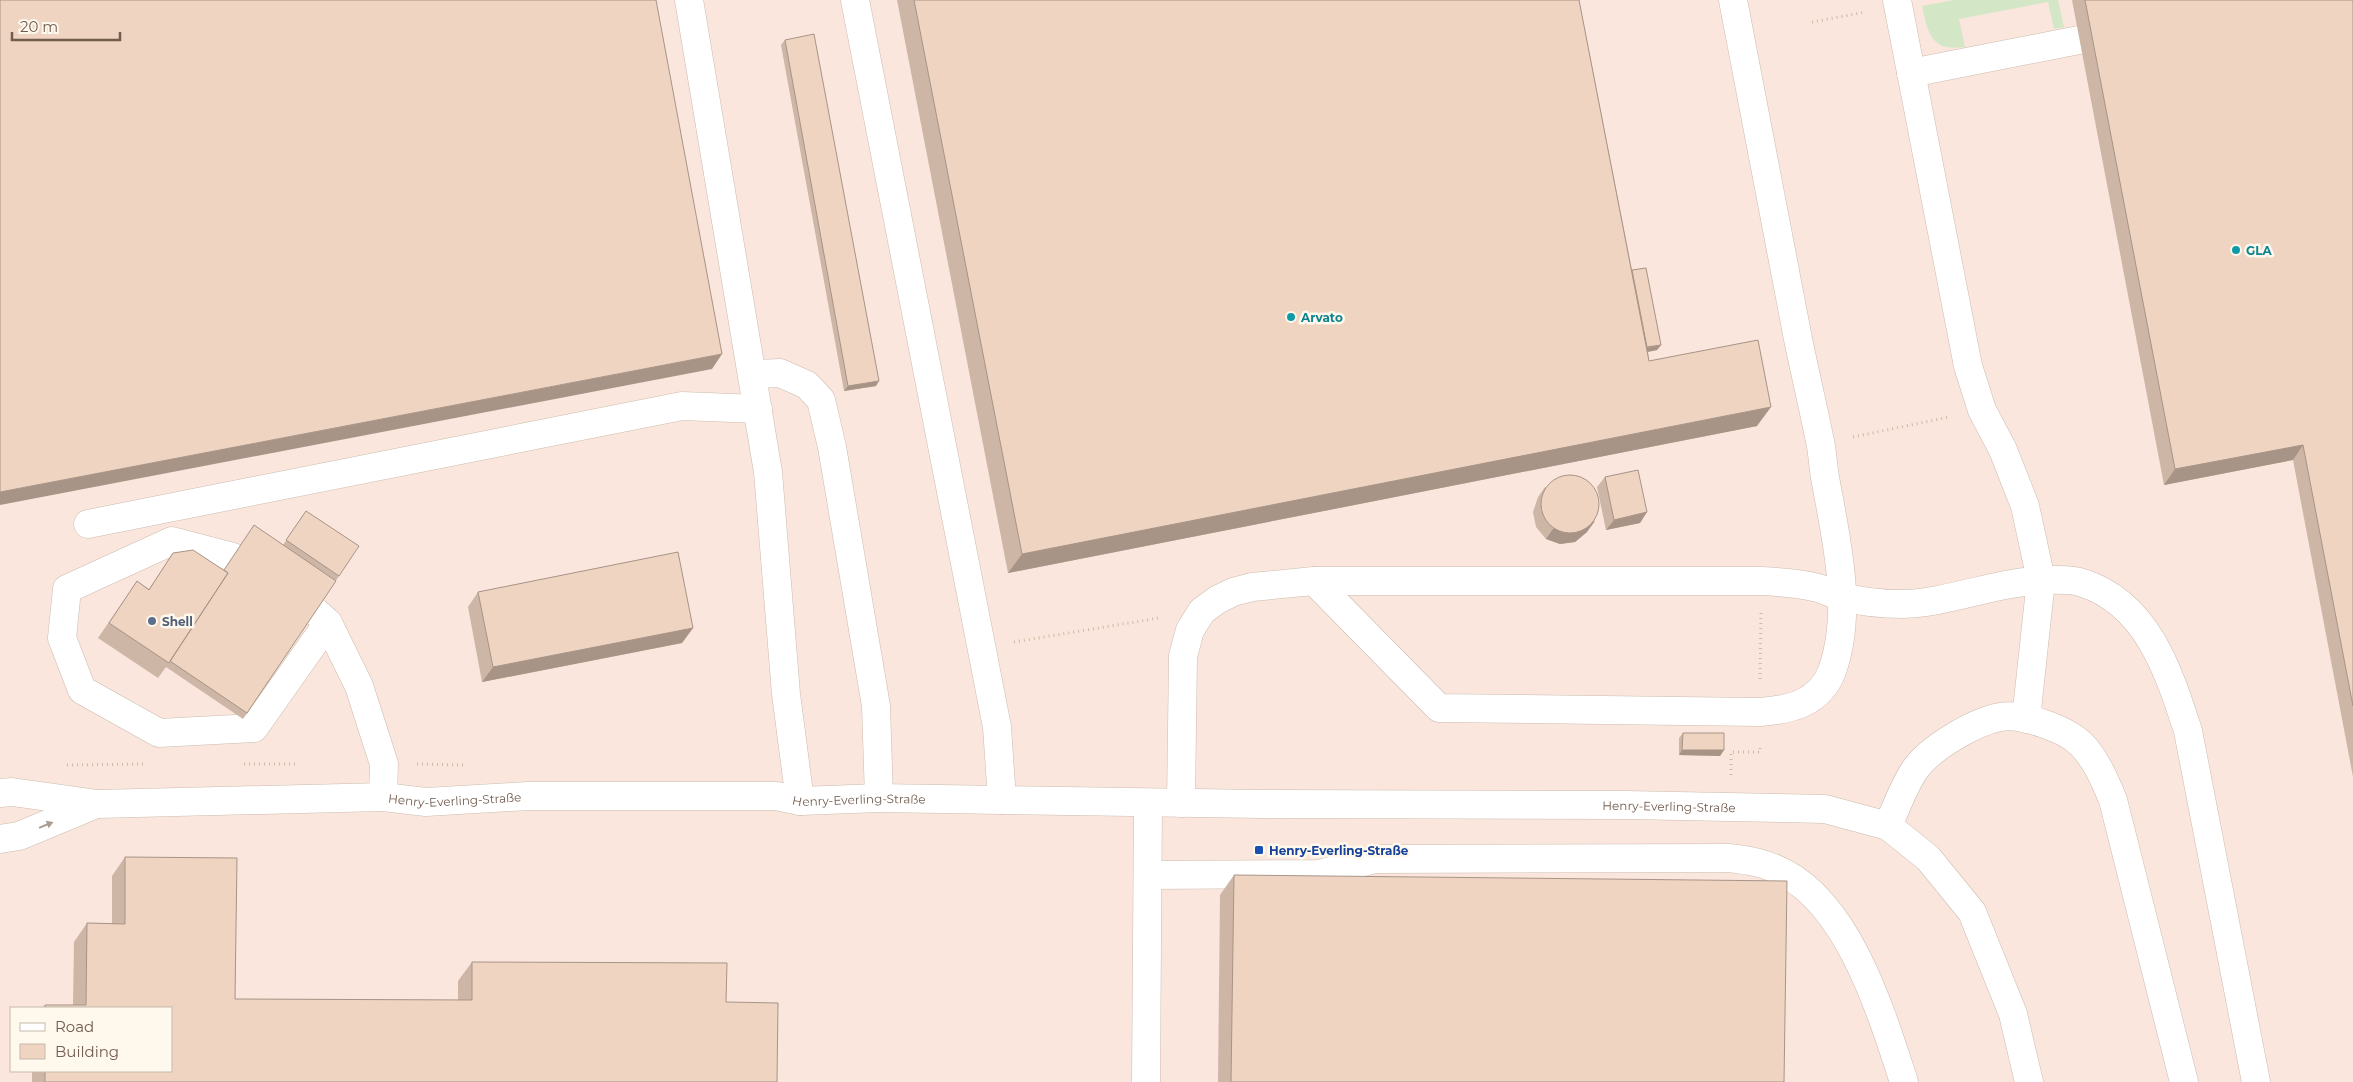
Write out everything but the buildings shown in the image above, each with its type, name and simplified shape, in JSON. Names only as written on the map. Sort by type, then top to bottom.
[{"type":"street","points":[[689,0],[768,472],[786,694],[800,801]]},
{"type":"street","points":[[856,0],[997,727],[1002,800]]},
{"type":"street","points":[[1314,581],[1439,708],[1760,712],[1788,710],[1814,696],[1831,672],[1840,639],[1840,566],[1821,444],[1798,341],[1733,0]]},
{"type":"street","points":[[1897,0],[1968,366],[1982,410],[2003,450],[2025,506],[2041,580],[2026,719]]},
{"type":"street","points":[[1911,73],[2079,40]]},
{"type":"street","points":[[752,374],[780,373],[807,386],[821,400],[832,447],[876,706],[879,798]]},
{"type":"street","points":[[88,524],[682,406],[758,409]]},
{"type":"street","points":[[233,557],[172,541],[67,589],[62,638],[82,690],[159,733],[254,728],[321,617],[359,686],[384,764],[383,797]]},
{"type":"street","points":[[1181,803],[1183,656],[1190,630],[1202,611],[1217,600],[1252,587],[1314,581],[1761,581],[1818,588],[1841,597],[1876,603],[1904,604],[1930,601],[2013,583],[2041,580],[2082,582],[2109,596],[2136,618],[2157,647],[2174,688],[2188,731],[2256,1082]]},
{"type":"street","points":[[1888,826],[1915,770],[1937,749],[1961,731],[2000,717],[2026,719],[2058,729],[2081,744],[2100,771],[2113,800],[2184,1082]]},
{"type":"street","name":"Henry-Everling-Straße","points":[[0,793],[12,792],[98,804],[383,797],[426,802],[528,796],[776,796],[800,801],[879,798],[1148,803],[1626,805],[1825,809],[1888,826],[1928,858],[1972,912],[2013,1014],[2029,1082]]},
{"type":"street","points":[[1146,1082],[1148,803]]},
{"type":"street","name":"Henry-Everling-Straße","points":[[0,839],[19,836],[98,804]]},
{"type":"street","points":[[1148,875],[1318,874],[1375,859],[1729,858],[1757,862],[1784,873],[1814,895],[1851,944],[1881,1011],[1904,1082]]},
{"type":"path","points":[[1812,22],[1865,12]]},
{"type":"path","points":[[1821,444],[1942,419]]},
{"type":"path","points":[[982,648],[1202,611]]},
{"type":"shaded area","points":[[0,0],[2353,0],[2353,1082],[0,1082]]},
{"type":"green space","points":[[1954,0],[2058,0],[2064,27],[2054,29],[2048,2],[1959,19],[1965,47],[1954,48],[1945,46],[1938,43],[1929,32],[1922,6]]},
{"type":"place","name":"GLA","points":[[2236,250]]},
{"type":"place","name":"Arvato","points":[[1291,317]]},
{"type":"place","name":"Shell","points":[[152,621]]},
{"type":"place","name":"Henry-Everling-Straße","points":[[1259,850]]}]
